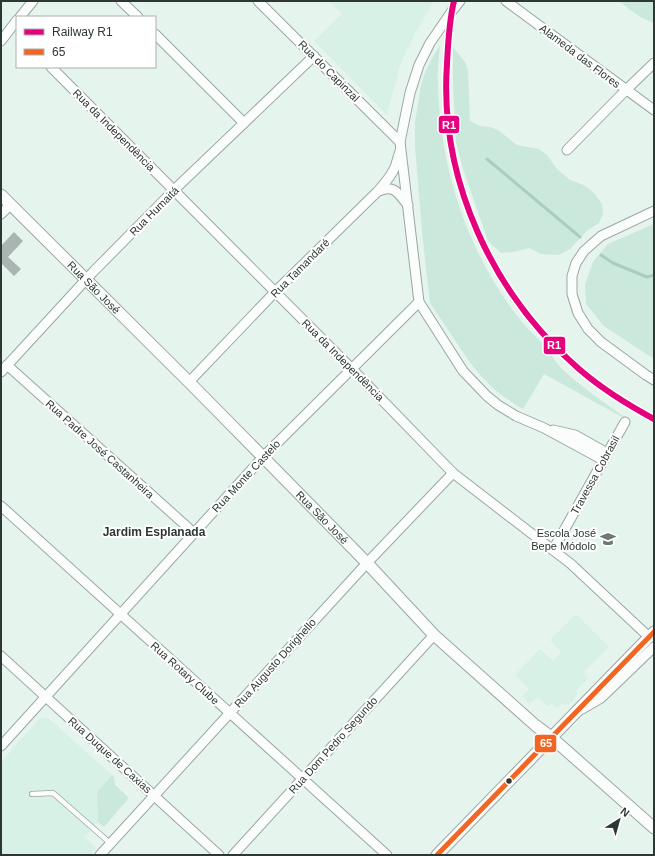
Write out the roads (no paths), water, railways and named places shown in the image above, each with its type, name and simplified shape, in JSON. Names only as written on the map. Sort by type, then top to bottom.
[{"type":"street","points":[[21,16],[33,1]]},
{"type":"street","points":[[122,1],[137,16]]},
{"type":"street","name":"Rua do Capinzal","points":[[258,1],[401,145]]},
{"type":"street","points":[[460,1],[430,43],[419,65],[410,93],[401,145],[419,302],[464,371],[479,388],[498,405],[516,416],[544,428],[576,435],[605,456]]},
{"type":"street","name":"Alameda das Flores","points":[[506,1],[654,110]]},
{"type":"street","points":[[1,41],[15,27]]},
{"type":"street","points":[[156,35],[244,123]]},
{"type":"street","name":"Rua Humaitá","points":[[4,369],[86,279],[174,190],[314,56]]},
{"type":"street","points":[[567,150],[654,63]]},
{"type":"street","name":"Rua da Independência","points":[[52,68],[351,368],[453,473],[571,564],[651,634]]},
{"type":"street","name":"Rua Tamandaré","points":[[189,382],[275,292],[388,180],[395,167],[401,145]]},
{"type":"street","points":[[377,192],[386,188],[392,189],[398,193],[408,205]]},
{"type":"street","name":"Rua São José","points":[[1,195],[263,457],[367,563],[434,635],[654,828]]},
{"type":"street","points":[[1,214],[10,204]]},
{"type":"street","points":[[654,211],[601,236],[584,251],[576,263],[572,276],[572,294],[578,313],[588,329],[601,342],[654,380]]},
{"type":"street","name":"Rua Monte Castelo","points":[[1,746],[263,457],[419,302]]},
{"type":"street","name":"Rua Padre José Castanheira","points":[[4,369],[194,533]]},
{"type":"street","name":"Travessa Cobrasil","points":[[553,550],[625,422]]},
{"type":"street","name":"Rua Augusto Dorighello","points":[[100,855],[367,563],[453,473]]},
{"type":"street","name":"Rua Rotary Clube","points":[[1,506],[387,855]]},
{"type":"street","points":[[437,855],[651,634]]},
{"type":"street","name":"Rua Dom Pedro Segundo","points":[[233,855],[434,635]]},
{"type":"street","points":[[574,714],[601,698],[654,647]]},
{"type":"street","name":"Rua Duque de Caxias","points":[[1,656],[219,855]]},
{"type":"lane","points":[[32,794],[53,793],[110,843]]},
{"type":"waterway","points":[[487,159],[580,237]]},
{"type":"waterway","points":[[601,255],[613,263],[647,277],[654,275]]},
{"type":"rail line","name":"R1","points":[[454,1],[448,40],[447,107],[452,150],[462,191],[477,232],[497,270],[521,306],[548,339],[579,369],[606,390],[654,419]]},
{"type":"place","name":"Escola José Bepe Módolo","points":[[608,539]]},
{"type":"district","name":"Jardim Esplanada","points":[[154,532]]}]
